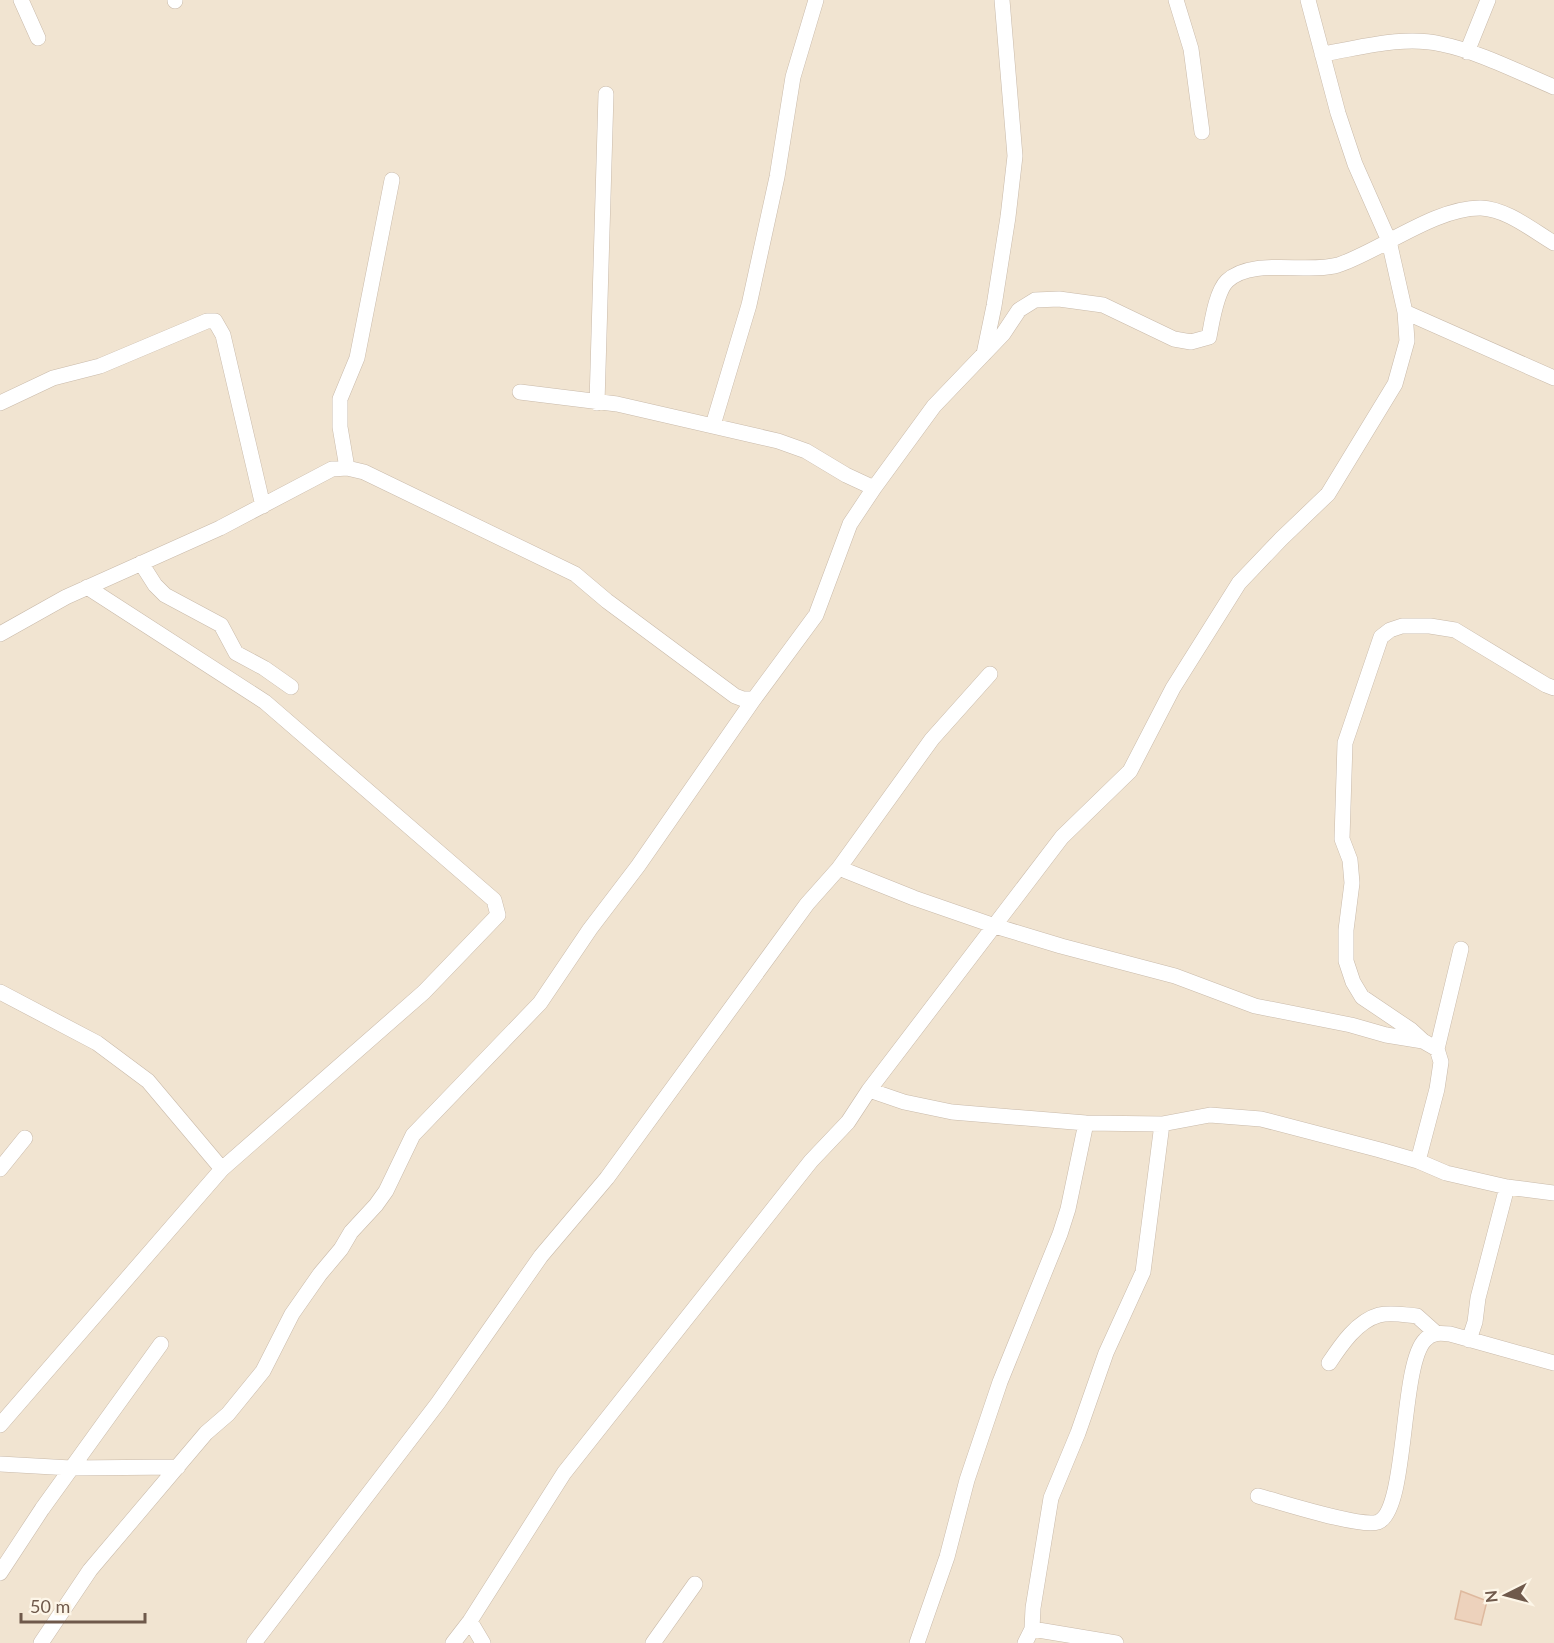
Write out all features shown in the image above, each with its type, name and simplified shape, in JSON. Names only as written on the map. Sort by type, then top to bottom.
[{"type":"street","points":[[21,0],[38,39]]},
{"type":"street","points":[[713,425],[749,305],[777,177],[793,77],[816,0]]},
{"type":"street","points":[[984,354],[1008,217],[1015,156],[1002,0]]},
{"type":"street","points":[[1176,0],[1191,49],[1202,132]]},
{"type":"street","points":[[453,1643],[470,1621],[564,1473],[811,1161],[848,1122],[869,1090],[1062,837],[1130,771],[1173,688],[1239,583],[1328,494],[1395,384],[1407,341],[1405,312],[1389,241],[1355,164],[1308,0]]},
{"type":"street","points":[[1467,52],[1488,0]]},
{"type":"street","points":[[1322,54],[1404,41],[1440,43],[1554,87]]},
{"type":"street","points":[[597,403],[606,94]]},
{"type":"street","points":[[347,468],[340,427],[340,399],[357,358],[392,180]]},
{"type":"street","points":[[41,1643],[90,1570],[206,1433],[228,1414],[263,1371],[292,1314],[341,1249],[351,1232],[386,1191],[413,1136],[540,1003],[590,929],[638,866],[754,699],[816,615],[850,524],[874,488],[934,406],[1003,334],[1019,310],[1035,300],[1059,299],[1103,305],[1174,339],[1191,342],[1209,337],[1217,302],[1226,282],[1245,271],[1336,265],[1456,211],[1482,208],[1503,213],[1554,243]]},
{"type":"street","points":[[1405,312],[1554,378]]},
{"type":"street","points":[[0,403],[53,378],[100,366],[207,321],[215,321],[223,335],[263,506]]},
{"type":"street","points":[[520,392],[626,406],[778,441],[806,451],[846,475],[874,488]]},
{"type":"street","points":[[0,634],[32,614],[220,528],[332,469],[347,468],[364,472],[575,574],[608,602],[735,696],[754,699]]},
{"type":"street","points":[[141,563],[155,585],[165,595],[221,625],[236,653],[264,668],[291,687]]},
{"type":"street","points":[[0,1425],[222,1169],[424,992],[498,915],[494,900],[265,702],[87,587]]},
{"type":"street","points":[[1437,1049],[1362,997],[1353,982],[1346,961],[1346,930],[1352,883],[1350,860],[1342,839],[1345,743],[1381,637],[1390,630],[1402,626],[1430,626],[1455,630],[1554,688]]},
{"type":"street","points":[[254,1643],[438,1403],[541,1256],[607,1178],[807,904],[839,867],[932,739],[990,674]]},
{"type":"street","points":[[839,867],[914,898],[995,926],[1175,976],[1255,1006],[1423,1041]]},
{"type":"street","points":[[1418,1161],[1437,1089],[1441,1062],[1437,1049],[1461,949]]},
{"type":"street","points":[[0,992],[97,1043],[148,1081],[222,1169]]},
{"type":"street","points":[[869,1090],[904,1102],[952,1112],[1086,1123],[1162,1124],[1210,1115],[1261,1119],[1418,1161],[1446,1173],[1507,1187],[1554,1193]]},
{"type":"street","points":[[917,1643],[947,1557],[967,1480],[1000,1382],[1060,1234],[1068,1209],[1086,1123]]},
{"type":"street","points":[[1116,1643],[1028,1636],[1051,1498],[1078,1433],[1106,1353],[1143,1272],[1162,1124]]},
{"type":"street","points":[[0,1169],[25,1138]]},
{"type":"street","points":[[1469,1340],[1507,1187]]},
{"type":"street","points":[[1329,1363],[1343,1342],[1378,1315],[1417,1316],[1436,1333]]},
{"type":"street","points":[[1258,1496],[1359,1522],[1378,1522],[1388,1515],[1402,1446],[1414,1366],[1424,1340],[1436,1333],[1450,1334],[1554,1363]]},
{"type":"street","points":[[0,1573],[71,1468],[161,1344]]},
{"type":"street","points":[[0,1464],[71,1468],[178,1467]]},
{"type":"street","points":[[653,1643],[695,1584]]},
{"type":"street","points":[[470,1621],[483,1643]]},
{"type":"shaded area","points":[[0,0],[1554,0],[1554,1643],[0,1643]]},
{"type":"building","points":[[1461,1591],[1487,1601],[1481,1625],[1455,1619]]}]
